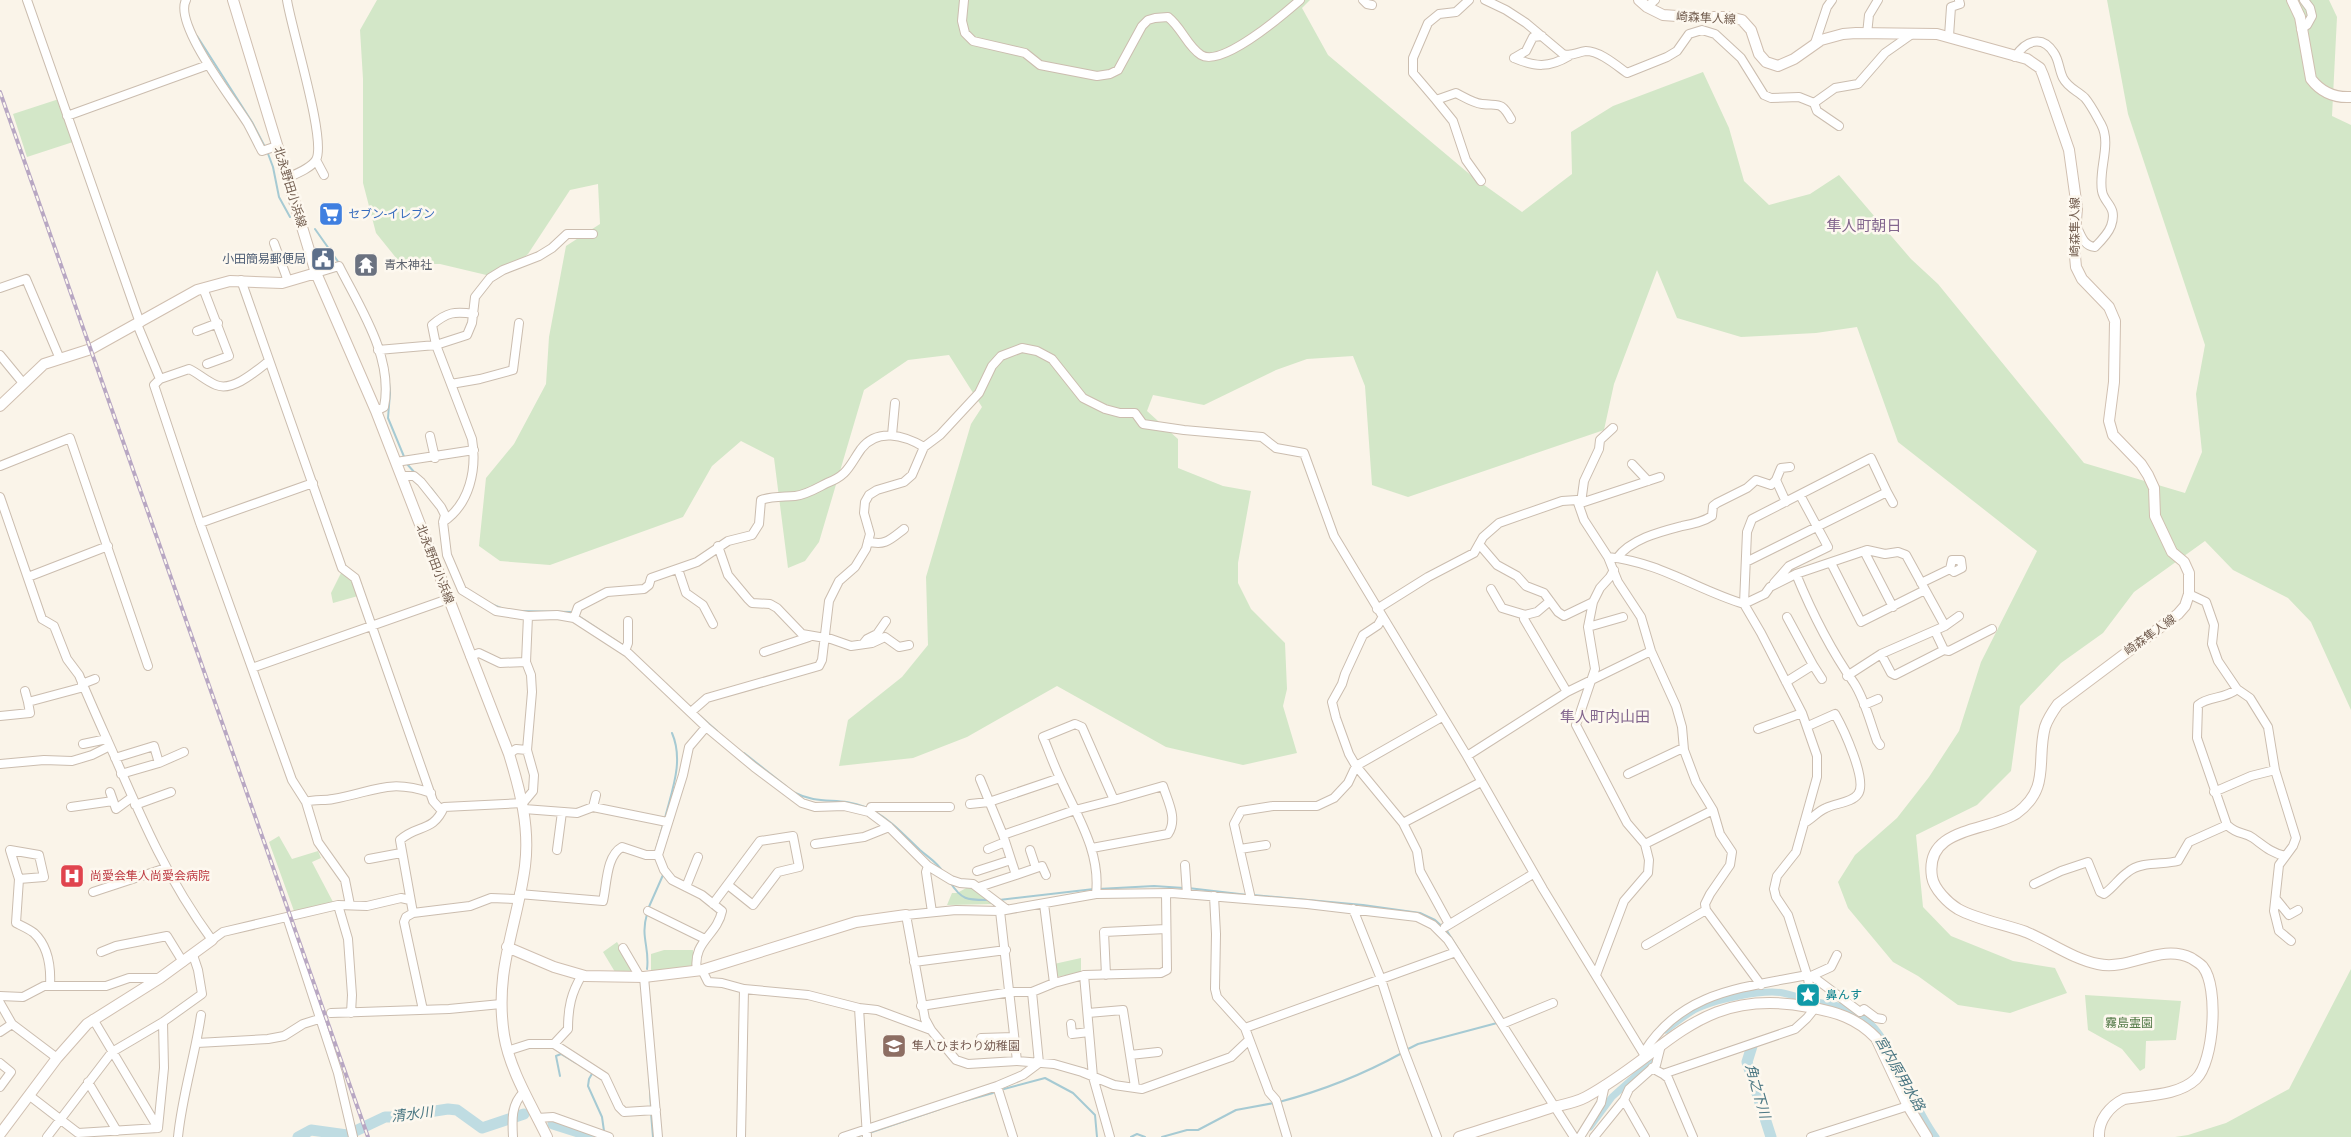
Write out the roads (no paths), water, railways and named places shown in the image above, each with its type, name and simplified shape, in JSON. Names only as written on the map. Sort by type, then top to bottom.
[{"type":"main road","name":"北永野田小浜線","points":[[233,0],[270,148],[287,178],[316,273],[376,411],[403,461],[401,476],[508,754],[523,806],[526,854],[502,972],[501,1004],[507,1051],[524,1092],[547,1137]]},
{"type":"main road","name":"崎森隼人線","points":[[1639,0],[1651,4],[1663,15],[1675,17],[1737,18],[1749,27],[1759,54],[1773,65],[1778,66],[1787,63],[1815,43],[1843,34],[1937,34],[2027,59],[2040,68],[2069,150],[2077,208],[2077,227],[2074,245],[2076,267],[2082,279],[2109,307],[2115,321],[2114,382],[2109,421],[2113,435],[2141,464],[2148,475],[2154,488],[2156,516],[2172,552],[2184,562],[2189,573],[2189,594],[2185,606],[2178,614],[2058,704],[2046,726],[2041,778],[2024,806],[2007,818],[1964,831],[1942,844],[1935,854],[1932,866],[1932,879],[1943,896],[1958,909],[2027,933],[2080,958],[2099,964],[2118,965],[2163,954],[2178,954],[2192,959],[2203,967],[2211,990],[2212,1004],[2209,1051],[2204,1068],[2191,1083],[2179,1089],[2134,1097],[2118,1102],[2104,1117],[2098,1131],[2099,1137]]},
{"type":"main road","points":[[2292,0],[2300,17],[2308,69],[2316,86],[2333,96],[2351,96]]},
{"type":"main road","points":[[0,406],[44,364],[91,350],[202,288],[222,282],[241,280],[288,282],[316,273]]},
{"type":"main road","points":[[507,948],[530,955],[554,967],[582,975],[642,977],[700,970],[856,922],[906,914]]},
{"type":"main road","points":[[1,1129],[30,1096],[57,1058],[93,1019],[160,978],[212,940]]},
{"type":"main road","points":[[1459,1137],[1584,1098],[1605,1085],[1644,1054],[1661,1046],[1682,1029],[1708,1015],[1730,1007],[1769,1002],[1858,1016],[1876,1038],[1908,1106],[1927,1137]]},
{"type":"street","points":[[27,0],[139,324],[160,379]]},
{"type":"street","points":[[186,0],[183,6],[184,16],[208,65],[248,124],[270,148]]},
{"type":"street","points":[[287,178],[316,160],[319,150],[316,126],[288,0]]},
{"type":"street","points":[[964,0],[962,21],[965,33],[973,41],[1025,53],[1040,65],[1097,76],[1110,74],[1118,70],[1142,26],[1148,20],[1168,18],[1176,23],[1199,54],[1206,58],[1214,57],[1221,56],[1241,45],[1283,15],[1300,0]]},
{"type":"street","points":[[1363,0],[1367,4],[1372,5]]},
{"type":"street","points":[[1469,0],[1456,12],[1433,16],[1428,23],[1413,58],[1413,73],[1453,121],[1466,160],[1481,181]]},
{"type":"street","points":[[1485,0],[1506,10],[1542,36],[1557,50],[1569,56]]},
{"type":"street","points":[[1815,43],[1822,19],[1832,0]]},
{"type":"street","points":[[1867,34],[1868,15],[1878,0]]},
{"type":"street","points":[[1949,36],[1951,7],[1960,4],[1959,0]]},
{"type":"street","points":[[2301,30],[2308,25],[2312,16],[2310,8],[2304,0]]},
{"type":"street","points":[[1542,36],[1533,36],[1526,51],[1514,58],[1542,67],[1587,51],[1604,58],[1627,73],[1672,54],[1690,34],[1702,30],[1710,31],[1741,58],[1764,94],[1771,98],[1799,97],[1814,103],[1817,112],[1839,126]]},
{"type":"street","points":[[1814,103],[1835,88],[1858,84],[1885,53],[1912,34]]},
{"type":"street","points":[[2015,57],[2021,47],[2031,42],[2038,42],[2048,46],[2055,53],[2063,78],[2069,87],[2088,102],[2102,126],[2106,138],[2100,174],[2102,194],[2110,203],[2113,212],[2111,226],[2095,247],[2089,246],[2083,240],[2077,227]]},
{"type":"street","points":[[67,116],[208,65]]},
{"type":"street","points":[[1436,100],[1456,93],[1482,104],[1497,104],[1503,107],[1511,119]]},
{"type":"street","points":[[316,160],[324,174]]},
{"type":"street","points":[[381,350],[436,345],[467,335],[474,314],[474,297],[490,278],[497,273],[540,256],[567,234],[592,234]]},
{"type":"street","points":[[274,243],[288,282]]},
{"type":"street","points":[[316,273],[338,266],[364,313],[381,350],[387,391],[384,407],[376,411]]},
{"type":"street","points":[[0,288],[26,279],[60,359]]},
{"type":"street","points":[[241,280],[342,568],[355,578],[434,801],[442,810]]},
{"type":"street","points":[[202,288],[218,323],[229,356],[207,364]]},
{"type":"street","points":[[445,521],[466,497],[473,467],[474,450],[472,439],[436,345],[432,325],[441,317],[457,311],[474,314]]},
{"type":"street","points":[[197,332],[218,323]]},
{"type":"street","points":[[451,384],[480,379],[513,370],[519,323]]},
{"type":"street","points":[[691,712],[707,698],[818,666],[822,660],[829,601],[839,582],[855,567],[868,541],[870,534],[864,513],[865,502],[869,496],[877,490],[904,482],[912,475],[924,447],[940,435],[979,392],[992,366],[1001,356],[1022,348],[1037,351],[1052,359],[1083,398],[1105,409],[1120,413],[1135,413],[1143,424],[1184,430],[1262,437],[1276,448],[1304,453],[1334,536],[1467,756],[1533,874],[1644,1054]]},
{"type":"street","points":[[0,355],[23,383]]},
{"type":"street","points":[[269,361],[251,375],[227,386],[217,386],[188,369],[160,379],[154,385],[200,523],[292,780],[306,802],[318,842],[345,880],[350,906]]},
{"type":"street","points":[[892,435],[895,403]]},
{"type":"street","points":[[1613,428],[1600,440],[1599,449],[1584,481],[1579,502],[1584,520],[1608,557],[1618,582],[1641,617],[1652,652],[1676,706],[1682,727],[1683,748],[1696,782],[1713,810],[1720,834],[1732,852],[1730,865],[1705,904],[1706,910],[1761,985]]},
{"type":"street","points":[[574,618],[578,607],[607,592],[644,589],[649,585],[651,578],[697,562],[728,541],[752,535],[759,524],[761,500],[773,496],[798,495],[843,475],[852,465],[862,448],[875,437],[892,435],[911,439],[924,447]]},
{"type":"street","points":[[430,436],[435,458]]},
{"type":"street","points":[[0,466],[70,438],[148,666]]},
{"type":"street","points":[[403,461],[435,458],[474,450]]},
{"type":"street","points":[[1663,1074],[1794,1029],[1807,1018],[1812,1008],[1809,976],[1788,915],[1776,897],[1774,889],[1777,876],[1796,852],[1817,777],[1818,764],[1808,726],[1802,713],[1744,604],[1747,532],[1752,519],[1871,458],[1893,503]]},
{"type":"street","points":[[1632,464],[1648,481]]},
{"type":"street","points":[[1617,558],[1624,548],[1639,540],[1670,529],[1705,521],[1712,516],[1713,506],[1717,503],[1747,488],[1756,480],[1771,485],[1776,480],[1781,468],[1790,467]]},
{"type":"street","points":[[401,476],[414,476],[441,507],[445,515],[450,567],[462,590],[473,598],[496,611],[528,616],[557,615],[574,618],[625,651],[706,727],[754,767],[802,803],[815,807],[844,806],[869,812],[890,827],[928,866],[951,880],[979,887],[1003,910],[1017,1061]]},
{"type":"street","points":[[1377,609],[1428,577],[1474,553],[1482,537],[1499,523],[1562,502],[1579,502],[1660,477]]},
{"type":"street","points":[[1776,480],[1786,502]]},
{"type":"street","points":[[200,523],[313,484]]},
{"type":"street","points":[[1746,562],[1887,492]]},
{"type":"street","points":[[1608,557],[1656,566],[1727,599],[1744,604],[1765,594],[1788,566],[1828,547],[1800,495]]},
{"type":"street","points":[[0,497],[42,619],[54,626],[67,659],[79,675],[133,802],[166,868],[188,907],[212,940],[223,932],[338,905],[367,906],[401,898],[410,900]]},
{"type":"street","points":[[868,541],[884,544],[904,529]]},
{"type":"street","points":[[1479,544],[1497,565],[1517,576],[1526,586],[1544,593],[1558,612],[1564,616],[1593,602]]},
{"type":"street","points":[[28,577],[108,546]]},
{"type":"street","points":[[718,546],[728,574],[748,599],[757,604],[770,604],[802,634],[851,646],[872,643],[885,637],[899,647],[910,645]]},
{"type":"street","points":[[1770,587],[1796,574],[1864,551],[1874,550],[1885,554],[1898,552],[1906,555],[1945,626]]},
{"type":"street","points":[[1864,551],[1893,607]]},
{"type":"street","points":[[1831,563],[1861,622],[1893,607],[1950,569]]},
{"type":"street","points":[[438,573],[450,567]]},
{"type":"street","points":[[678,569],[686,593],[703,605],[713,624]]},
{"type":"street","points":[[1596,975],[1624,901],[1648,873],[1649,860],[1645,844],[1627,823],[1576,724],[1594,669],[1588,626],[1593,602],[1600,588],[1610,578],[1614,570]]},
{"type":"street","points":[[1796,574],[1826,640],[1847,676],[1854,684],[1864,705],[1876,741],[1880,745]]},
{"type":"street","points":[[1491,589],[1502,608],[1525,615],[1537,612],[1550,602]]},
{"type":"street","points":[[2189,594],[2206,602],[2214,625],[2212,644],[2218,661],[2237,689],[2250,698],[2268,727],[2275,770],[2296,838],[2293,846],[2279,865],[2274,916],[2279,931],[2291,941]]},
{"type":"street","points":[[252,668],[372,624],[448,599]]},
{"type":"street","points":[[1525,615],[1524,619],[1567,692]]},
{"type":"street","points":[[523,806],[533,791],[534,775],[527,750],[532,692],[531,675],[526,662],[528,616]]},
{"type":"street","points":[[1847,676],[1881,654],[1945,626],[1960,616]]},
{"type":"street","points":[[1588,626],[1623,617]]},
{"type":"street","points":[[1787,617],[1822,679]]},
{"type":"street","points":[[1382,618],[1378,625],[1363,635],[1332,702],[1342,736],[1356,766],[1403,823],[1417,851],[1420,871],[1449,924]]},
{"type":"street","points":[[625,651],[628,644],[628,621]]},
{"type":"street","points":[[863,644],[867,639],[877,634],[886,621]]},
{"type":"street","points":[[1881,654],[1891,673],[1895,675],[1944,650],[1950,651],[1992,629]]},
{"type":"street","points":[[1934,631],[1944,650]]},
{"type":"street","points":[[764,652],[811,636]]},
{"type":"street","points":[[1467,756],[1567,692],[1652,652]]},
{"type":"street","points":[[470,656],[479,653],[500,663],[526,662]]},
{"type":"street","points":[[1786,682],[1813,664]]},
{"type":"street","points":[[28,702],[83,685],[95,678]]},
{"type":"street","points":[[2237,689],[2198,705],[2197,738],[2214,792],[2227,825],[2235,833],[2251,836],[2262,846],[2285,856]]},
{"type":"street","points":[[0,716],[30,713],[25,691]]},
{"type":"street","points":[[1864,705],[1878,699]]},
{"type":"street","points":[[1758,729],[1802,713]]},
{"type":"street","points":[[1804,823],[1825,808],[1853,799],[1858,794],[1862,784],[1842,726],[1835,714],[1808,726]]},
{"type":"street","points":[[1251,899],[1234,824],[1242,811],[1273,806],[1317,806],[1334,798],[1348,783],[1356,766],[1442,716]]},
{"type":"street","points":[[1096,894],[1097,884],[1092,848],[1043,737],[1075,724],[1082,727],[1114,800]]},
{"type":"street","points":[[655,855],[683,774],[689,747],[706,727]]},
{"type":"street","points":[[83,744],[109,742]]},
{"type":"street","points":[[0,764],[44,760],[72,761],[92,755],[109,742]]},
{"type":"street","points":[[115,758],[154,746],[159,763]]},
{"type":"street","points":[[1628,774],[1683,748]]},
{"type":"street","points":[[508,754],[516,749],[527,750]]},
{"type":"street","points":[[121,774],[159,763],[184,752]]},
{"type":"street","points":[[2214,792],[2251,776],[2275,770]]},
{"type":"street","points":[[970,804],[989,802],[1060,778]]},
{"type":"street","points":[[980,779],[1016,874]]},
{"type":"street","points":[[1403,823],[1481,782]]},
{"type":"street","points":[[306,802],[332,800],[393,785],[415,787],[431,792]]},
{"type":"street","points":[[2280,785],[2292,801]]},
{"type":"street","points":[[988,849],[1004,839],[1075,810],[1163,786],[1173,818],[1172,827],[1168,834],[1092,848]]},
{"type":"street","points":[[110,792],[116,809],[133,802],[171,792]]},
{"type":"street","points":[[593,807],[596,795]]},
{"type":"street","points":[[71,807],[113,801]]},
{"type":"street","points":[[412,913],[400,840],[405,835],[434,824],[444,807],[523,806],[577,813],[593,807],[667,822]]},
{"type":"street","points":[[869,812],[872,807],[950,807]]},
{"type":"street","points":[[1645,844],[1713,810]]},
{"type":"street","points":[[557,850],[562,812]]},
{"type":"street","points":[[2034,884],[2061,871],[2088,862],[2100,892],[2104,894],[2114,887],[2128,872],[2178,860],[2188,842],[2227,825]]},
{"type":"street","points":[[816,844],[864,837],[890,827]]},
{"type":"street","points":[[713,904],[760,841],[793,836],[799,868],[778,872],[754,905],[728,885]]},
{"type":"street","points":[[1240,849],[1266,845]]},
{"type":"street","points":[[424,1010],[404,922],[406,917],[412,913],[460,908],[491,898],[518,897],[603,901],[611,858],[622,847],[655,855],[672,880],[702,895],[722,911],[720,919],[697,954],[700,970],[708,982],[722,983],[744,989],[808,995],[860,1008],[877,1010],[931,1030]]},
{"type":"street","points":[[19,879],[44,877],[39,855],[10,850],[19,879],[16,923],[34,934],[43,947],[50,965],[50,986]]},
{"type":"street","points":[[1030,850],[1036,868]]},
{"type":"street","points":[[369,859],[402,853]]},
{"type":"street","points":[[686,887],[698,856]]},
{"type":"street","points":[[977,871],[1011,860]]},
{"type":"street","points":[[1185,865],[1187,893]]},
{"type":"street","points":[[928,866],[926,872],[932,912]]},
{"type":"street","points":[[979,887],[1042,866],[1046,875]]},
{"type":"street","points":[[93,892],[166,868]]},
{"type":"street","points":[[1440,930],[1533,874]]},
{"type":"street","points":[[1250,1040],[1231,1057],[1142,1089],[1114,1085],[1071,1068],[1040,1063],[1017,1061],[968,1064],[956,1060],[931,1030],[921,1006],[906,914],[1003,910],[1044,904],[1063,898],[1096,894],[1187,893],[1353,909],[1417,918],[1440,930],[1456,952],[1574,1137]]},
{"type":"street","points":[[921,1006],[1011,992],[1032,992],[1054,983],[1084,975],[1161,973],[1167,970],[1166,894]]},
{"type":"street","points":[[1214,896],[1216,934],[1215,989],[1217,997],[1245,1028],[1269,1092],[1277,1104],[1287,1137]]},
{"type":"street","points":[[2276,899],[2289,916],[2298,910]]},
{"type":"street","points":[[1044,904],[1054,983]]},
{"type":"street","points":[[338,905],[348,940],[352,996],[351,1013]]},
{"type":"street","points":[[1353,909],[1381,979],[1405,1053],[1437,1137]]},
{"type":"street","points":[[1646,945],[1706,910]]},
{"type":"street","points":[[648,911],[705,940]]},
{"type":"street","points":[[287,917],[338,1072],[353,1134]]},
{"type":"street","points":[[1106,975],[1104,932],[1166,929]]},
{"type":"street","points":[[102,952],[116,946],[168,936],[183,962]]},
{"type":"street","points":[[623,948],[642,977],[658,1137]]},
{"type":"street","points":[[914,962],[1006,950]]},
{"type":"street","points":[[1245,1028],[1456,952]]},
{"type":"street","points":[[46,1137],[112,1052],[163,1022],[202,994],[193,955]]},
{"type":"street","points":[[1644,1054],[1652,1039],[1667,1023],[1687,1008],[1704,999],[1809,976],[1831,967],[1837,955]]},
{"type":"street","points":[[554,1044],[568,1029],[570,1001],[573,990],[582,975]]},
{"type":"street","points":[[1084,975],[1093,1077],[1110,1137]]},
{"type":"street","points":[[1809,976],[1858,1016],[1864,1009],[1876,1018],[1882,1018]]},
{"type":"street","points":[[0,996],[23,997],[44,986],[106,986],[129,978],[160,978]]},
{"type":"street","points":[[742,1137],[744,989]]},
{"type":"street","points":[[1032,992],[1040,1063]]},
{"type":"street","points":[[1502,1022],[1553,1002]]},
{"type":"street","points":[[0,1003],[12,1024],[57,1058]]},
{"type":"street","points":[[332,1013],[424,1010],[501,1004]]},
{"type":"street","points":[[860,1008],[866,1133]]},
{"type":"street","points":[[1088,1013],[1123,1010],[1134,1087]]},
{"type":"street","points":[[178,1137],[181,1104],[190,1076],[201,1015]]},
{"type":"street","points":[[93,1019],[158,1128]]},
{"type":"street","points":[[197,1043],[268,1039],[284,1036],[303,1024],[320,1019]]},
{"type":"street","points":[[158,1128],[164,1068],[163,1022]]},
{"type":"street","points":[[0,1032],[12,1024]]},
{"type":"street","points":[[1071,1024],[1072,1034],[1089,1032]]},
{"type":"street","points":[[981,1038],[1014,1037]]},
{"type":"street","points":[[507,1051],[529,1044],[554,1044],[605,1077],[619,1107],[624,1112],[656,1110]]},
{"type":"street","points":[[1594,1137],[1624,1100],[1629,1089],[1656,1065],[1661,1046]]},
{"type":"street","points":[[1130,1055],[1158,1052]]},
{"type":"street","points":[[0,1063],[11,1072],[0,1087]]},
{"type":"street","points":[[843,1137],[866,1133],[997,1086],[1023,1075],[1040,1063]]},
{"type":"street","points":[[1652,1068],[1668,1078],[1693,1137]]},
{"type":"street","points":[[88,1082],[117,1131]]},
{"type":"street","points":[[1581,1134],[1601,1103],[1605,1085]]},
{"type":"street","points":[[997,1086],[1013,1137]]},
{"type":"street","points":[[512,1137],[513,1110],[518,1098],[524,1092]]},
{"type":"street","points":[[30,1096],[78,1135],[158,1128]]},
{"type":"street","points":[[1624,1100],[1645,1137]]},
{"type":"street","points":[[1811,1137],[1908,1106]]},
{"type":"street","points":[[537,1118],[553,1118],[609,1137]]},
{"type":"waterway","points":[[197,36],[252,122],[265,147]]},
{"type":"waterway","points":[[267,151],[273,167],[279,197],[290,217]]},
{"type":"waterway","points":[[315,229],[339,263]]},
{"type":"waterway","points":[[388,372],[390,393],[388,418],[405,459]]},
{"type":"waterway","points":[[407,464],[415,473]]},
{"type":"waterway","points":[[431,488],[437,496]]},
{"type":"waterway","points":[[491,604],[501,608]]},
{"type":"waterway","points":[[518,611],[571,612]]},
{"type":"waterway","points":[[580,617],[624,646]]},
{"type":"waterway","points":[[636,656],[667,685]]},
{"type":"waterway","points":[[700,716],[717,731]]},
{"type":"waterway","points":[[665,818],[677,765],[677,754],[672,733]]},
{"type":"waterway","points":[[744,753],[787,787]]},
{"type":"waterway","points":[[793,792],[812,799],[847,802],[865,807]]},
{"type":"waterway","points":[[874,811],[887,819],[943,872]]},
{"type":"waterway","points":[[655,853],[663,825]]},
{"type":"waterway","points":[[648,909],[663,875],[662,872]]},
{"type":"waterway","points":[[950,882],[958,893],[966,898],[989,900]]},
{"type":"waterway","points":[[1098,889],[1154,886],[1184,888]]},
{"type":"waterway","points":[[1188,888],[1248,895]]},
{"type":"waterway","points":[[999,900],[1094,889]]},
{"type":"waterway","points":[[1253,895],[1363,905],[1420,913],[1435,920],[1447,931],[1464,958]]},
{"type":"waterway","points":[[647,914],[644,929],[648,962],[647,969]]},
{"type":"waterway","name":"宮内原用水路","points":[[1666,1030],[1702,1006],[1738,996],[1763,993],[1783,993],[1851,1010],[1869,1022],[1888,1047],[1936,1137]]},
{"type":"waterway","points":[[1488,996],[1504,1021]]},
{"type":"waterway","points":[[1406,1050],[1418,1044],[1497,1023]]},
{"type":"waterway","points":[[645,1029],[647,1049]]},
{"type":"waterway","name":"角之下川","points":[[1752,1046],[1747,1062],[1771,1137]]},
{"type":"waterway","points":[[1279,1102],[1311,1093],[1342,1081],[1402,1053]]},
{"type":"waterway","points":[[560,1076],[556,1056],[561,1054],[576,1063]]},
{"type":"waterway","name":"宮内原用水路","points":[[1590,1127],[1612,1097],[1653,1060]]},
{"type":"waterway","points":[[593,1072],[588,1086],[602,1117],[604,1131]]},
{"type":"waterway","points":[[649,1073],[651,1108]]},
{"type":"waterway","points":[[1004,1089],[1045,1078],[1073,1093],[1095,1115],[1097,1137]]},
{"type":"waterway","points":[[957,1103],[993,1093]]},
{"type":"waterway","points":[[1162,1137],[1187,1130],[1198,1130],[1236,1110],[1274,1103]]},
{"type":"waterway","name":"清水川","points":[[298,1137],[311,1130],[347,1135],[385,1117],[448,1109],[457,1110],[482,1128],[524,1114]]},
{"type":"waterway","points":[[869,1133],[940,1109]]},
{"type":"waterway","points":[[651,1113],[653,1137]]},
{"type":"waterway","name":"清水川","points":[[553,1124],[594,1137]]},
{"type":"waterway","points":[[856,1137],[865,1134]]},
{"type":"waterway","points":[[1131,1137],[1137,1134],[1145,1137]]},
{"type":"railway","points":[[0,92],[368,1137]]},
{"type":"place","name":"セブン-イレブン","points":[[331,214]]},
{"type":"place","name":"小田簡易郵便局","points":[[323,259]]},
{"type":"place","name":"青木神社","points":[[366,265]]},
{"type":"place","name":"尚愛会隼人尚愛会病院","points":[[72,876]]},
{"type":"place","name":"鼻んす","points":[[1808,995]]},
{"type":"place","name":"隼人ひまわり幼稚園","points":[[894,1046]]},
{"type":"district","name":"隼人町朝日","points":[[1864,226]]},
{"type":"district","name":"隼人町内山田","points":[[1605,717]]},
{"type":"park label","name":"霧島霊園","points":[[2129,1023]]}]
